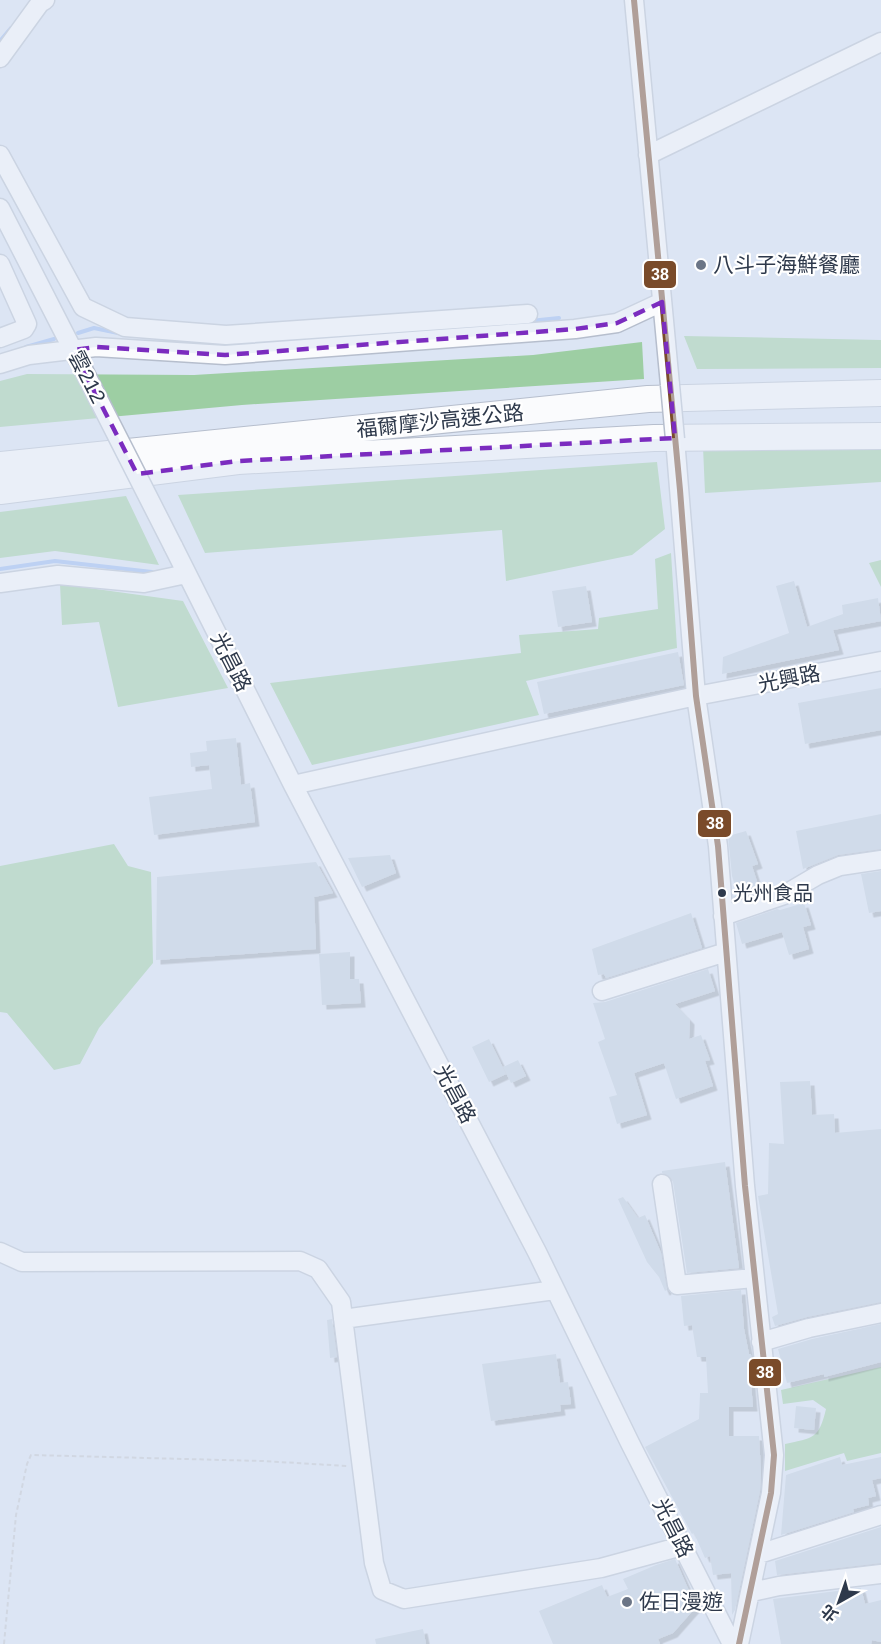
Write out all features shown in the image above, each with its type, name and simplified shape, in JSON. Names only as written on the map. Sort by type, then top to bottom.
[{"type":"highway","name":"福爾摩沙高速公路","points":[[0,465],[648,399],[881,393]]},
{"type":"highway","name":"福爾摩沙高速公路","points":[[0,491],[238,461],[654,438],[881,436]]},
{"type":"street","points":[[0,58],[40,3],[45,0]]},
{"type":"street","points":[[634,0],[680,490],[696,696],[718,846],[745,1186],[774,1455],[771,1493],[752,1592],[739,1644]]},
{"type":"street","points":[[648,155],[881,42]]},
{"type":"street","points":[[0,155],[82,307],[125,327],[226,335],[528,314]]},
{"type":"street","name":"雲212","points":[[0,208],[173,546]]},
{"type":"street","points":[[0,264],[27,324],[24,329],[0,338]]},
{"type":"street","points":[[0,364],[28,355],[96,347],[225,355],[575,329],[617,323],[662,302]]},
{"type":"street","points":[[225,355],[226,335]]},
{"type":"street","name":"光昌路","points":[[173,546],[293,785],[555,1290],[732,1644]]},
{"type":"street","points":[[0,583],[58,575],[144,583],[186,574]]},
{"type":"street","name":"光興路","points":[[293,785],[696,696],[881,661]]},
{"type":"street","points":[[723,916],[784,895],[818,875],[840,866],[881,860]]},
{"type":"street","points":[[602,991],[726,952]]},
{"type":"street","points":[[662,1184],[677,1285],[754,1278]]},
{"type":"street","points":[[0,1252],[22,1262],[300,1261],[318,1269],[341,1302],[374,1563],[382,1590],[404,1599],[601,1568],[682,1546]]},
{"type":"street","points":[[343,1318],[555,1290]]},
{"type":"street","points":[[761,1342],[809,1328],[881,1313]]},
{"type":"street","points":[[759,1554],[881,1515]]},
{"type":"street","points":[[752,1592],[779,1586],[881,1574]]},
{"type":"path","points":[[4,1644],[16,1515],[27,1464],[32,1455],[262,1461],[362,1467]]},
{"type":"highlighted area","points":[[662,302],[675,438],[238,461],[137,474],[73,350],[96,347],[225,355],[575,329],[617,323]]},
{"type":"green space","points":[[684,336],[881,340],[881,368],[697,369]]},
{"type":"green space","points":[[642,342],[644,379],[242,405],[0,427],[0,381],[27,374],[194,375],[533,355]]},
{"type":"green space","points":[[881,446],[881,482],[705,493],[703,447]]},
{"type":"green space","points":[[657,462],[665,529],[632,555],[506,581],[502,530],[205,553],[178,495]]},
{"type":"green space","points":[[126,496],[159,565],[55,551],[0,558],[0,512]]},
{"type":"green space","points":[[671,553],[677,648],[526,681],[539,715],[312,765],[270,683],[521,653],[519,635],[598,629],[599,618],[658,609],[655,559]]},
{"type":"green space","points":[[881,560],[881,587],[869,563]]},
{"type":"green space","points":[[60,584],[183,601],[228,688],[118,707],[99,622],[62,625]]},
{"type":"green space","points":[[114,844],[128,866],[151,872],[153,963],[99,1028],[80,1064],[54,1070],[7,1013],[0,1012],[0,866]]},
{"type":"green space","points":[[881,1367],[881,1453],[847,1461],[844,1453],[785,1471],[785,1444],[808,1438],[817,1432],[826,1409],[813,1400],[783,1404],[781,1390]]},
{"type":"building","points":[[794,581],[807,627],[843,614],[842,605],[878,598],[881,621],[833,630],[839,650],[722,674],[723,657],[789,633],[776,586]]},
{"type":"building","points":[[586,586],[592,622],[558,627],[552,591]]},
{"type":"building","points":[[678,652],[684,685],[544,714],[537,682]]},
{"type":"building","points":[[881,688],[881,730],[805,744],[798,703]]},
{"type":"building","points":[[236,738],[241,785],[250,783],[255,822],[154,835],[149,797],[212,789],[209,765],[191,767],[190,753],[207,751],[206,741]]},
{"type":"building","points":[[881,814],[881,849],[838,855],[803,869],[796,831]]},
{"type":"building","points":[[746,831],[758,864],[752,866],[759,888],[771,885],[772,887],[734,900],[733,896],[738,895],[732,876],[728,836]]},
{"type":"building","points":[[390,855],[396,873],[362,887],[348,858]]},
{"type":"building","points":[[316,862],[333,893],[314,897],[316,949],[156,960],[157,877]]},
{"type":"building","points":[[881,871],[881,911],[869,913],[861,874]]},
{"type":"building","points":[[804,903],[811,925],[803,927],[809,949],[789,955],[782,932],[742,944],[736,923],[777,909]]},
{"type":"building","points":[[691,913],[702,948],[606,978],[604,974],[598,975],[592,949]]},
{"type":"building","points":[[350,952],[350,979],[359,979],[361,1003],[322,1005],[319,954]]},
{"type":"building","points":[[708,969],[715,991],[675,1004],[690,1020],[689,1039],[701,1035],[710,1060],[705,1061],[713,1086],[676,1099],[664,1063],[634,1073],[647,1115],[617,1124],[609,1097],[617,1095],[598,1042],[605,1039],[593,1003],[605,1002]]},
{"type":"building","points":[[489,1039],[506,1074],[489,1082],[472,1047]]},
{"type":"building","points":[[518,1060],[526,1076],[511,1083],[503,1067]]},
{"type":"building","points":[[810,1081],[812,1115],[834,1114],[835,1133],[881,1129],[881,1302],[775,1326],[772,1317],[778,1314],[758,1196],[768,1194],[769,1143],[784,1144],[780,1082]]},
{"type":"building","points":[[725,1162],[739,1268],[687,1273],[673,1182],[662,1171]]},
{"type":"building","points":[[623,1197],[638,1218],[645,1215],[661,1253],[667,1290],[665,1291],[659,1277],[647,1262],[618,1199]]},
{"type":"building","points":[[741,1290],[744,1329],[749,1354],[751,1354],[753,1407],[729,1407],[729,1436],[759,1436],[761,1473],[760,1491],[735,1610],[732,1615],[731,1573],[713,1575],[710,1556],[705,1558],[694,1533],[692,1534],[645,1447],[699,1419],[700,1393],[708,1393],[706,1357],[697,1357],[692,1325],[684,1326],[681,1296]]},
{"type":"building","points":[[332,1319],[337,1357],[330,1358],[327,1320]]},
{"type":"building","points":[[881,1324],[881,1362],[824,1377],[824,1374],[787,1383],[778,1349]]},
{"type":"building","points":[[556,1354],[560,1383],[568,1382],[571,1404],[560,1405],[561,1411],[491,1421],[482,1364]]},
{"type":"building","points":[[796,1406],[816,1408],[814,1430],[794,1428]]},
{"type":"building","points":[[840,1457],[842,1465],[881,1457],[881,1478],[872,1480],[876,1496],[868,1498],[869,1505],[853,1509],[854,1512],[781,1535],[786,1475]]},
{"type":"building","points":[[881,1527],[881,1563],[777,1575],[775,1561]]},
{"type":"building","name":"佐日漫遊","points":[[675,1559],[696,1607],[673,1633],[658,1639],[660,1644],[553,1644],[539,1611],[602,1585],[607,1597],[628,1589],[623,1579]]},
{"type":"building","points":[[861,1588],[865,1604],[881,1600],[881,1642],[872,1640],[871,1644],[781,1644],[773,1599]]},
{"type":"building","points":[[423,1629],[426,1644],[376,1644],[375,1639]]},
{"type":"waterway","points":[[0,41],[11,28]]},
{"type":"waterway","points":[[530,321],[559,318]]},
{"type":"waterway","points":[[78,333],[94,328],[118,333]]},
{"type":"waterway","points":[[26,347],[54,339]]},
{"type":"waterway","points":[[0,569],[55,561],[152,572]]},
{"type":"transit line","name":"38","points":[[634,0],[680,490],[696,696],[718,846],[745,1186],[774,1455],[771,1493],[739,1644]]},
{"type":"place","name":"八斗子海鮮餐廳","points":[[701,265]]},
{"type":"place","name":"光州食品","points":[[722,893]]},
{"type":"place","name":"佐日漫遊","points":[[627,1602]]}]
